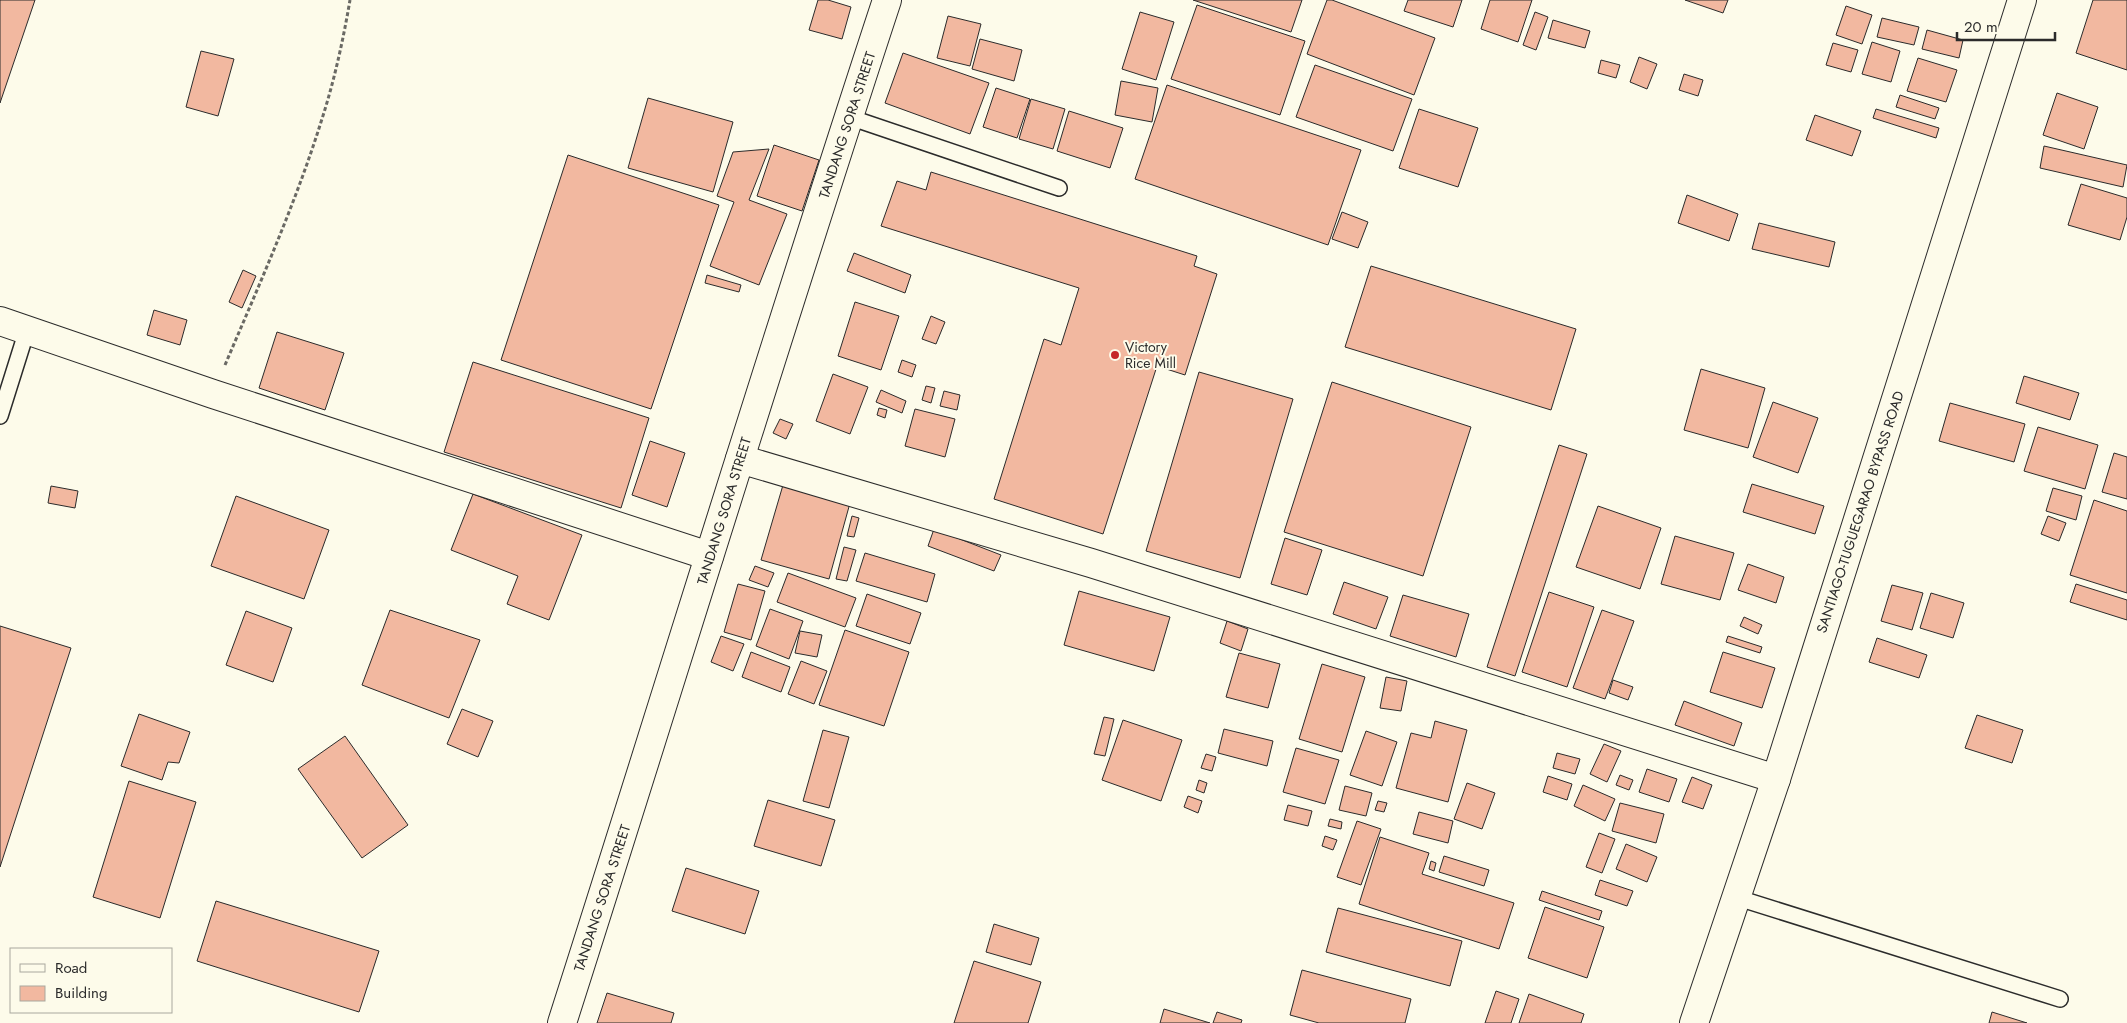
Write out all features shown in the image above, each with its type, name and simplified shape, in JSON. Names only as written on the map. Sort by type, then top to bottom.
[{"type":"main road","name":"TANDANG SORA STREET","points":[[562,1023],[740,459],[888,0]]},
{"type":"main road","name":"SANTIAGO-TUGUEGARAO BYPASS ROAD","points":[[1694,1023],[1776,779],[2022,0]]},
{"type":"main road","points":[[0,321],[213,394],[710,556]]},
{"type":"main road","points":[[740,459],[1091,563],[1776,779]]},
{"type":"lane","points":[[849,117],[1059,188]]},
{"type":"lane","points":[[0,416],[27,330]]},
{"type":"lane","points":[[1735,897],[2060,999]]},
{"type":"path","points":[[213,394],[275,246],[321,121],[343,40],[350,0]]},
{"type":"building","points":[[0,0],[35,0],[0,103]]},
{"type":"building","points":[[818,0],[828,0],[851,7],[842,39],[809,30]]},
{"type":"building","points":[[1193,0],[1302,0],[1291,32]]},
{"type":"building","points":[[1327,0],[1332,0],[1435,38],[1414,95],[1307,54]]},
{"type":"building","points":[[1408,0],[1462,0],[1453,27],[1404,11]]},
{"type":"building","points":[[1490,0],[1532,0],[1518,42],[1481,29]]},
{"type":"building","points":[[1685,0],[1728,0],[1723,13]]},
{"type":"building","points":[[2093,0],[2127,0],[2127,70],[2076,53]]},
{"type":"building","points":[[1197,5],[1305,41],[1280,115],[1171,79]]},
{"type":"building","points":[[1846,6],[1872,15],[1862,44],[1836,35]]},
{"type":"building","points":[[1140,12],[1174,22],[1156,80],[1122,69]]},
{"type":"building","points":[[1535,12],[1548,17],[1536,50],[1523,45]]},
{"type":"building","points":[[948,16],[981,24],[970,66],[937,58]]},
{"type":"building","points":[[1882,18],[1919,27],[1914,45],[1877,37]]},
{"type":"building","points":[[1553,20],[1590,31],[1585,48],[1548,38]]},
{"type":"building","points":[[1927,30],[1963,40],[1959,58],[1922,49]]},
{"type":"building","points":[[980,39],[1022,50],[1014,81],[972,69]]},
{"type":"building","points":[[1872,42],[1900,51],[1891,82],[1862,74]]},
{"type":"building","points":[[1833,43],[1858,50],[1851,72],[1826,65]]},
{"type":"building","points":[[201,51],[234,59],[218,116],[186,107]]},
{"type":"building","points":[[903,53],[989,83],[970,134],[885,103]]},
{"type":"building","points":[[1639,57],[1657,64],[1647,89],[1630,82]]},
{"type":"building","points":[[1918,58],[1957,70],[1946,102],[1907,91]]},
{"type":"building","points":[[1601,60],[1620,65],[1616,78],[1598,73]]},
{"type":"building","points":[[1315,65],[1412,99],[1393,151],[1296,117]]},
{"type":"building","points":[[1684,74],[1703,80],[1698,96],[1679,90]]},
{"type":"building","points":[[1121,81],[1158,88],[1152,122],[1115,115]]},
{"type":"building","points":[[1167,85],[1361,150],[1328,245],[1135,179]]},
{"type":"building","points":[[996,88],[1030,99],[1017,138],[983,127]]},
{"type":"building","points":[[2057,93],[2098,107],[2084,149],[2043,135]]},
{"type":"building","points":[[1900,95],[1939,108],[1935,119],[1896,107]]},
{"type":"building","points":[[648,98],[733,122],[713,192],[628,168]]},
{"type":"building","points":[[1031,99],[1065,109],[1053,149],[1019,139]]},
{"type":"building","points":[[1419,109],[1478,128],[1458,187],[1399,168]]},
{"type":"building","points":[[1876,109],[1939,128],[1936,138],[1873,118]]},
{"type":"building","points":[[1069,111],[1123,128],[1110,168],[1057,151]]},
{"type":"building","points":[[1815,115],[1861,131],[1852,156],[1806,140]]},
{"type":"building","points":[[774,145],[819,160],[802,211],[757,196]]},
{"type":"building","points":[[2044,146],[2127,165],[2123,187],[2040,168]]},
{"type":"building","points":[[769,149],[749,200],[787,214],[759,285],[710,266],[734,202],[717,196],[733,152]]},
{"type":"building","points":[[568,155],[719,205],[651,409],[501,360]]},
{"type":"building","name":"Victory Rice Mill","points":[[931,172],[1197,256],[1194,266],[1217,274],[1185,375],[1157,366],[1103,534],[994,499],[1044,339],[1061,345],[1079,288],[881,226],[897,181],[926,190]]},
{"type":"building","points":[[2081,184],[2127,198],[2127,217],[2120,240],[2068,225]]},
{"type":"building","points":[[1687,195],[1738,214],[1729,241],[1678,223]]},
{"type":"building","points":[[1342,212],[1368,222],[1358,248],[1332,239]]},
{"type":"building","points":[[1759,223],[1835,242],[1829,267],[1752,249]]},
{"type":"building","points":[[854,253],[911,275],[905,293],[847,271]]},
{"type":"building","points":[[1371,266],[1576,329],[1551,410],[1345,347]]},
{"type":"building","points":[[243,270],[256,276],[242,308],[229,302]]},
{"type":"building","points":[[707,275],[741,285],[739,292],[705,283]]},
{"type":"building","points":[[855,302],[899,316],[881,370],[838,356]]},
{"type":"building","points":[[154,310],[187,320],[180,345],[147,335]]},
{"type":"building","points":[[931,316],[945,322],[936,344],[922,339]]},
{"type":"building","points":[[277,332],[344,353],[325,410],[259,388]]},
{"type":"building","points":[[902,360],[916,365],[912,377],[898,372]]},
{"type":"building","points":[[473,362],[649,418],[621,508],[444,452]]},
{"type":"building","points":[[1701,369],[1765,388],[1748,448],[1684,430]]},
{"type":"building","name":"Victory Rice Mill","points":[[1199,372],[1293,399],[1240,578],[1146,551]]},
{"type":"building","points":[[833,374],[868,387],[850,434],[816,421]]},
{"type":"building","points":[[2024,376],[2079,393],[2070,420],[2016,403]]},
{"type":"building","points":[[1332,382],[1471,427],[1423,576],[1284,532]]},
{"type":"building","points":[[926,386],[935,388],[931,403],[922,400]]},
{"type":"building","points":[[881,390],[906,401],[902,413],[876,402]]},
{"type":"building","points":[[944,391],[960,395],[957,410],[940,406]]},
{"type":"building","points":[[1773,402],[1818,418],[1798,473],[1753,457]]},
{"type":"building","points":[[1950,403],[2025,424],[2014,462],[1939,441]]},
{"type":"building","points":[[879,408],[887,410],[885,418],[877,415]]},
{"type":"building","points":[[915,409],[955,419],[945,457],[905,446]]},
{"type":"building","points":[[780,419],[793,424],[786,439],[773,433]]},
{"type":"building","points":[[2038,427],[2098,445],[2085,489],[2024,471]]},
{"type":"building","points":[[650,441],[685,453],[667,507],[632,495]]},
{"type":"building","points":[[1559,445],[1587,454],[1515,676],[1487,667]]},
{"type":"building","points":[[2114,453],[2127,457],[2127,499],[2102,492]]},
{"type":"building","points":[[1752,484],[1824,506],[1815,534],[1743,512]]},
{"type":"building","points":[[783,485],[850,503],[829,579],[761,560]]},
{"type":"building","points":[[51,486],[78,491],[75,508],[48,503]]},
{"type":"building","points":[[2053,488],[2082,496],[2076,520],[2046,511]]},
{"type":"building","points":[[473,494],[582,535],[549,620],[507,604],[518,576],[451,550]]},
{"type":"building","points":[[236,496],[329,530],[304,599],[211,566]]},
{"type":"building","points":[[2094,500],[2127,511],[2127,593],[2070,575]]},
{"type":"building","points":[[1598,506],[1661,528],[1640,589],[1576,567]]},
{"type":"building","points":[[852,516],[859,518],[854,537],[847,536]]},
{"type":"building","points":[[2048,516],[2066,523],[2059,541],[2041,534]]},
{"type":"building","points":[[934,529],[1001,555],[994,571],[928,546]]},
{"type":"building","points":[[1675,536],[1734,553],[1720,600],[1661,584]]},
{"type":"building","points":[[1285,538],[1322,550],[1307,595],[1271,584]]},
{"type":"building","points":[[844,547],[856,550],[847,581],[836,579]]},
{"type":"building","points":[[865,553],[935,574],[927,602],[856,581]]},
{"type":"building","points":[[1748,564],[1784,577],[1776,603],[1738,590]]},
{"type":"building","points":[[755,566],[774,573],[768,587],[749,580]]},
{"type":"building","points":[[788,573],[856,598],[845,627],[777,602]]},
{"type":"building","points":[[1344,582],[1388,597],[1376,629],[1333,614]]},
{"type":"building","points":[[738,584],[765,591],[751,640],[724,632]]},
{"type":"building","points":[[2076,584],[2127,600],[2127,620],[2070,602]]},
{"type":"building","points":[[1892,585],[1923,593],[1912,630],[1881,621]]},
{"type":"building","points":[[1079,591],[1170,617],[1154,671],[1064,645]]},
{"type":"building","points":[[1549,592],[1594,607],[1567,687],[1522,672]]},
{"type":"building","points":[[1931,593],[1964,603],[1953,638],[1920,628]]},
{"type":"building","points":[[867,594],[921,613],[910,644],[856,626]]},
{"type":"building","points":[[1403,595],[1469,614],[1456,657],[1390,636]]},
{"type":"building","points":[[770,609],[803,621],[789,659],[756,646]]},
{"type":"building","points":[[390,610],[480,640],[449,718],[362,685]]},
{"type":"building","points":[[1602,610],[1634,621],[1605,699],[1573,688]]},
{"type":"building","points":[[246,611],[292,628],[273,682],[226,665]]},
{"type":"building","points":[[1744,617],[1762,625],[1758,634],[1740,626]]},
{"type":"building","points":[[1227,621],[1248,629],[1241,651],[1220,643]]},
{"type":"building","points":[[0,626],[71,648],[0,867]]},
{"type":"building","points":[[845,630],[909,652],[884,726],[819,705]]},
{"type":"building","points":[[800,631],[822,635],[817,657],[795,653]]},
{"type":"building","points":[[721,636],[744,644],[733,671],[711,662]]},
{"type":"building","points":[[1728,636],[1762,647],[1760,653],[1726,642]]},
{"type":"building","points":[[1877,638],[1927,655],[1919,678],[1869,662]]},
{"type":"building","points":[[751,652],[790,667],[781,692],[742,677]]},
{"type":"building","points":[[1723,652],[1775,668],[1762,708],[1710,692]]},
{"type":"building","points":[[1239,653],[1280,664],[1268,708],[1226,697]]},
{"type":"building","points":[[801,661],[827,671],[814,704],[788,694]]},
{"type":"building","points":[[1322,664],[1365,677],[1342,752],[1299,739]]},
{"type":"building","points":[[1386,677],[1407,681],[1401,711],[1380,708]]},
{"type":"building","points":[[1613,680],[1633,687],[1628,700],[1609,693]]},
{"type":"building","points":[[1684,701],[1742,723],[1734,746],[1675,725]]},
{"type":"building","points":[[462,709],[493,721],[478,757],[447,744]]},
{"type":"building","points":[[139,714],[190,732],[179,763],[168,762],[162,780],[121,766]]},
{"type":"building","points":[[1977,715],[2023,730],[2012,763],[1965,748]]},
{"type":"building","points":[[1104,717],[1114,719],[1105,756],[1094,754]]},
{"type":"building","points":[[1123,720],[1182,740],[1161,801],[1102,780]]},
{"type":"building","points":[[1435,721],[1467,730],[1448,802],[1396,788],[1411,733],[1431,738]]},
{"type":"building","points":[[1224,729],[1273,741],[1267,766],[1218,753]]},
{"type":"building","points":[[823,730],[849,737],[829,808],[803,801]]},
{"type":"building","points":[[1366,731],[1397,742],[1382,786],[1350,775]]},
{"type":"building","points":[[345,736],[408,825],[362,858],[298,769]]},
{"type":"building","points":[[1604,744],[1621,751],[1607,782],[1590,774]]},
{"type":"building","points":[[1296,748],[1339,760],[1325,804],[1283,792]]},
{"type":"building","points":[[1557,753],[1580,759],[1575,774],[1553,768]]},
{"type":"building","points":[[1206,754],[1216,757],[1212,771],[1201,768]]},
{"type":"building","points":[[1647,769],[1677,779],[1669,802],[1639,792]]},
{"type":"building","points":[[1620,775],[1633,780],[1629,790],[1616,785]]},
{"type":"building","points":[[1548,776],[1572,784],[1567,800],[1543,792]]},
{"type":"building","points":[[1692,777],[1712,785],[1703,809],[1682,802]]},
{"type":"building","points":[[1199,780],[1207,783],[1204,793],[1196,790]]},
{"type":"building","points":[[129,781],[196,802],[160,918],[93,897]]},
{"type":"building","points":[[1467,783],[1495,793],[1482,829],[1454,819]]},
{"type":"building","points":[[1583,785],[1615,799],[1605,821],[1574,806]]},
{"type":"building","points":[[1345,786],[1372,793],[1366,816],[1339,810]]},
{"type":"building","points":[[1188,796],[1202,801],[1198,813],[1184,807]]},
{"type":"building","points":[[768,800],[835,820],[821,866],[754,846]]},
{"type":"building","points":[[1378,801],[1387,803],[1384,812],[1375,810]]},
{"type":"building","points":[[1620,803],[1664,814],[1656,843],[1612,831]]},
{"type":"building","points":[[1288,805],[1312,811],[1308,826],[1284,820]]},
{"type":"building","points":[[1419,812],[1453,821],[1448,843],[1413,834]]},
{"type":"building","points":[[1330,819],[1342,822],[1341,829],[1328,826]]},
{"type":"building","points":[[1357,821],[1381,829],[1361,885],[1337,877]]},
{"type":"building","points":[[1599,833],[1615,839],[1602,873],[1586,867]]},
{"type":"building","points":[[1325,836],[1337,840],[1333,850],[1322,846]]},
{"type":"building","points":[[1380,837],[1429,853],[1422,874],[1514,903],[1499,949],[1359,904]]},
{"type":"building","points":[[1626,844],[1657,857],[1647,882],[1616,869]]},
{"type":"building","points":[[1444,856],[1489,870],[1484,886],[1439,872]]},
{"type":"building","points":[[1431,861],[1436,863],[1434,871],[1429,869]]},
{"type":"building","points":[[686,868],[759,891],[745,934],[672,911]]},
{"type":"building","points":[[1600,880],[1633,891],[1627,906],[1595,895]]},
{"type":"building","points":[[1542,891],[1602,911],[1599,920],[1539,900]]},
{"type":"building","points":[[216,901],[379,951],[359,1012],[197,961]]},
{"type":"building","points":[[1545,907],[1604,927],[1587,978],[1528,958]]},
{"type":"building","points":[[1338,908],[1462,941],[1450,986],[1326,952]]},
{"type":"building","points":[[994,924],[1039,938],[1031,965],[986,952]]},
{"type":"building","points":[[974,961],[1041,982],[1028,1023],[954,1023]]},
{"type":"building","points":[[1302,970],[1411,999],[1405,1023],[1319,1023],[1290,1015]]},
{"type":"building","points":[[1496,991],[1519,999],[1511,1023],[1485,1023]]},
{"type":"building","points":[[607,993],[674,1013],[671,1023],[597,1023]]},
{"type":"building","points":[[1529,994],[1584,1014],[1581,1023],[1519,1023]]},
{"type":"building","points":[[1164,1009],[1210,1023],[1160,1023]]},
{"type":"building","points":[[1217,1012],[1242,1020],[1241,1023],[1213,1023]]},
{"type":"building","points":[[1992,1012],[2027,1023],[1989,1023]]},
{"type":"place","name":"Victory Rice Mill","points":[[1115,355]]}]
